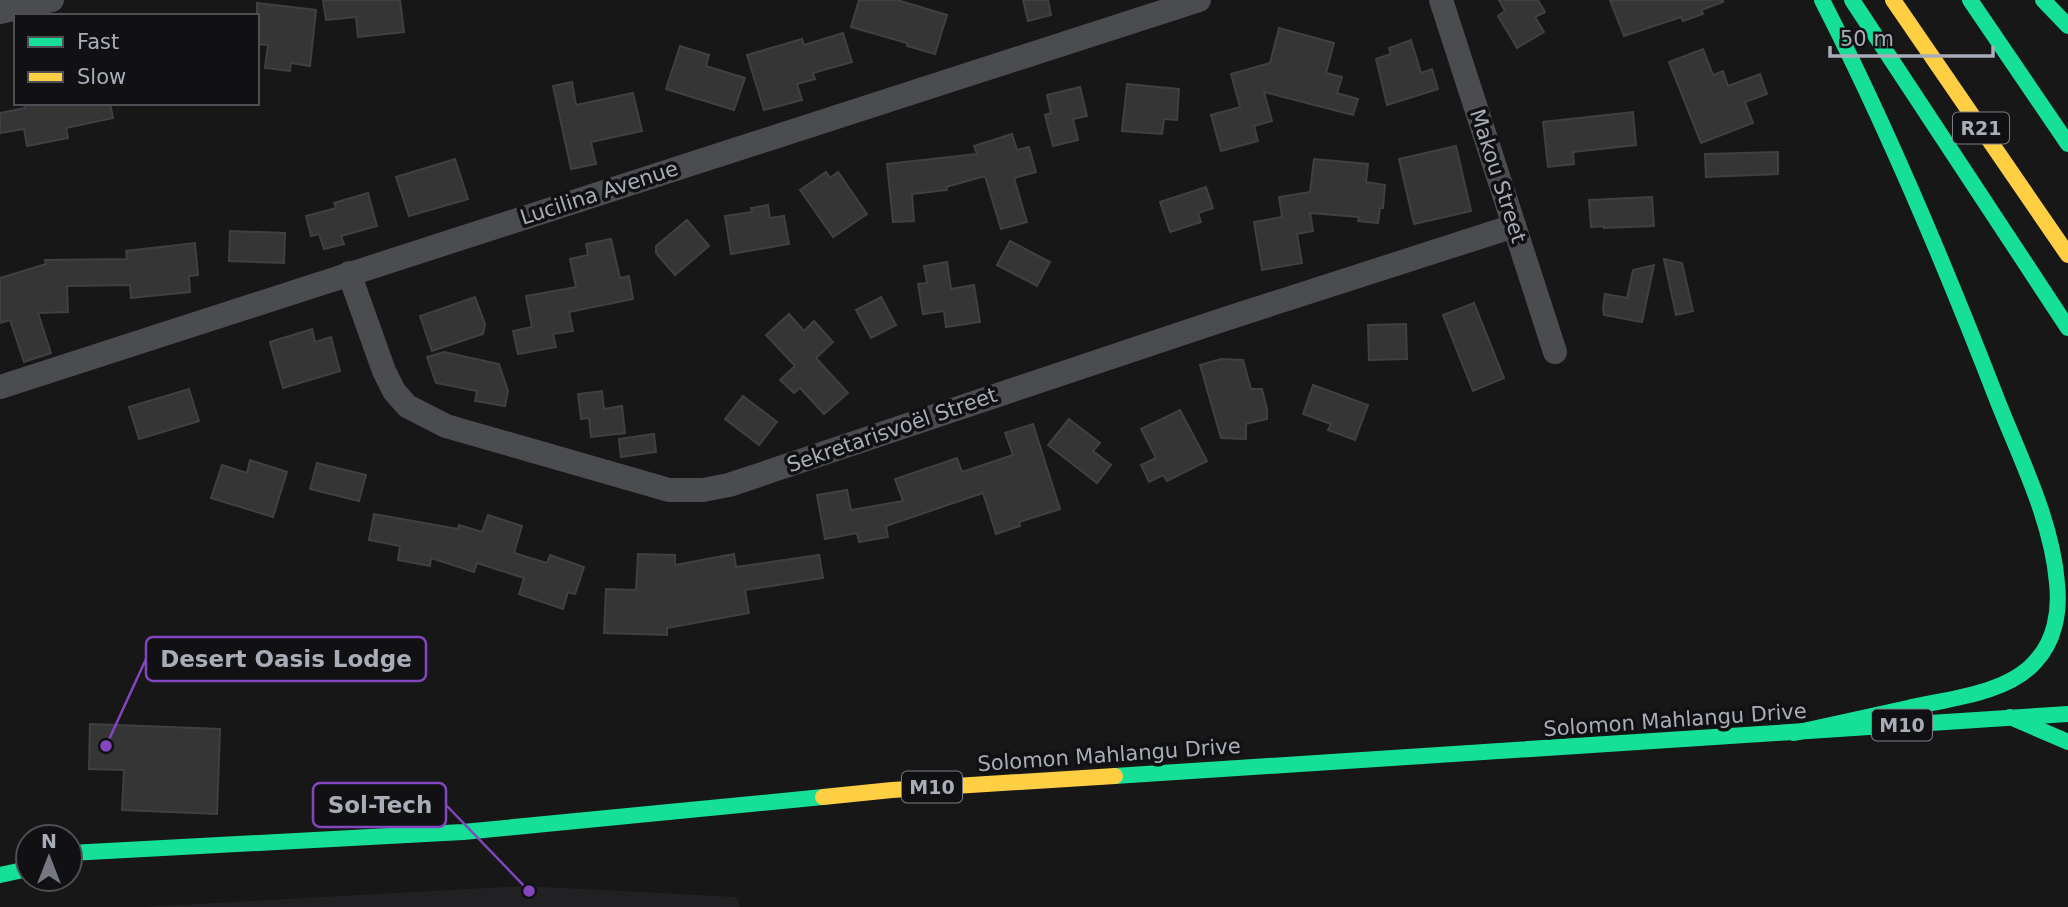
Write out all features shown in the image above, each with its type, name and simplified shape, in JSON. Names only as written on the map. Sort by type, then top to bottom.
[{"type":"main road","points":[[1794,733],[1963,696],[2008,682],[2031,667],[2042,655],[2050,640],[2059,603],[2055,565],[2034,495],[1972,335],[1922,210],[1847,47],[1822,0]]},
{"type":"main road","points":[[1852,0],[2068,328]]},
{"type":"main road","name":"R21","points":[[1894,0],[2068,256]]},
{"type":"main road","name":"R21","points":[[1970,0],[2068,144]]},
{"type":"main road","points":[[2043,0],[2068,26]]},
{"type":"main road","name":"Solomon Mahlangu Drive","points":[[84,852],[463,832],[892,790],[2068,714]]},
{"type":"main road","points":[[2010,717],[2068,742]]},
{"type":"main road","points":[[84,856],[104,851]]},
{"type":"street","points":[[0,12],[52,0]]},
{"type":"street","name":"Lucilina Avenue","points":[[0,387],[1199,0]]},
{"type":"street","name":"Makou Street","points":[[1441,0],[1555,352]]},
{"type":"street","name":"Sekretarisvoël Street","points":[[349,273],[384,371],[394,391],[407,406],[446,426],[669,490],[687,491],[729,485],[1225,318],[1514,226]]},
{"type":"shaded area","points":[[525,886],[736,897],[740,907],[142,907]]},
{"type":"building","points":[[323,0],[400,0],[404,32],[358,37],[356,17],[326,20]]},
{"type":"building","points":[[859,0],[897,0],[947,15],[935,54],[851,27]]},
{"type":"building","points":[[1023,0],[1048,0],[1051,15],[1028,21]]},
{"type":"building","points":[[1499,0],[1538,0],[1545,12],[1535,17],[1544,32],[1517,48],[1498,16],[1505,11]]},
{"type":"building","points":[[1610,0],[1723,2],[1701,10],[1703,14],[1683,21],[1681,17],[1624,36]]},
{"type":"building","points":[[257,3],[316,10],[310,66],[291,63],[290,71],[265,68],[268,45],[259,44]]},
{"type":"building","points":[[1279,28],[1334,43],[1326,73],[1342,77],[1337,93],[1358,99],[1353,115],[1264,92],[1272,121],[1254,126],[1258,141],[1221,151],[1211,115],[1240,107],[1231,74],[1270,63]]},
{"type":"building","points":[[843,33],[852,62],[813,73],[815,79],[797,84],[802,100],[764,110],[747,55],[802,39],[804,45]]},
{"type":"building","points":[[1411,40],[1421,73],[1432,69],[1438,89],[1387,105],[1376,59],[1391,54],[1389,48]]},
{"type":"building","points":[[680,46],[709,55],[706,66],[745,78],[734,110],[666,89]]},
{"type":"building","points":[[1703,49],[1713,75],[1723,71],[1728,86],[1760,74],[1767,94],[1745,102],[1753,123],[1701,143],[1669,62]]},
{"type":"building","points":[[572,82],[576,105],[633,93],[642,131],[591,142],[596,164],[571,169],[553,86]]},
{"type":"building","points":[[1127,84],[1179,89],[1177,120],[1164,119],[1162,134],[1122,131]]},
{"type":"building","points":[[1080,87],[1087,116],[1073,119],[1078,140],[1053,146],[1045,115],[1051,113],[1047,95]]},
{"type":"building","points":[[24,105],[110,105],[113,118],[66,128],[68,138],[27,146],[24,129],[0,133],[0,113],[25,108]]},
{"type":"building","points":[[1633,112],[1636,145],[1573,152],[1574,164],[1548,167],[1543,122]]},
{"type":"building","points":[[1012,134],[1017,150],[1029,147],[1036,172],[1014,178],[1027,222],[1001,229],[985,176],[946,187],[947,190],[912,194],[914,221],[893,222],[887,164],[977,154],[974,146]]},
{"type":"building","points":[[1456,146],[1471,211],[1414,224],[1399,159]]},
{"type":"building","points":[[1778,152],[1778,174],[1706,177],[1705,154]]},
{"type":"building","points":[[455,159],[468,199],[409,216],[396,177]]},
{"type":"building","points":[[1314,159],[1368,164],[1366,182],[1385,185],[1383,208],[1380,208],[1378,223],[1358,221],[1359,217],[1310,213],[1313,231],[1297,234],[1302,263],[1262,270],[1254,222],[1282,217],[1279,197],[1310,192]]},
{"type":"building","points":[[826,172],[830,178],[838,172],[867,214],[833,237],[800,190]]},
{"type":"building","points":[[1206,187],[1213,208],[1198,213],[1201,222],[1170,232],[1160,202]]},
{"type":"building","points":[[368,193],[377,226],[341,236],[344,244],[324,249],[319,234],[311,236],[306,216],[336,208],[334,203]]},
{"type":"building","points":[[1652,197],[1654,226],[1591,227],[1589,200]]},
{"type":"building","points":[[768,205],[770,218],[784,216],[789,244],[731,254],[725,216],[752,212],[751,208]]},
{"type":"building","points":[[687,220],[709,246],[675,275],[656,253],[656,246]]},
{"type":"building","points":[[230,231],[285,233],[284,263],[229,261]]},
{"type":"building","points":[[611,239],[620,278],[629,276],[633,299],[569,312],[573,331],[553,334],[556,347],[518,354],[513,331],[532,327],[526,296],[576,287],[570,259],[588,255],[586,244]]},
{"type":"building","points":[[1010,241],[1050,262],[1037,286],[997,265]]},
{"type":"building","points":[[195,243],[198,275],[189,276],[190,292],[131,298],[130,285],[67,286],[68,312],[38,313],[51,353],[24,362],[10,320],[0,323],[0,278],[46,264],[45,260],[127,259],[126,251]]},
{"type":"building","points":[[1664,259],[1682,263],[1693,311],[1676,315]]},
{"type":"building","points":[[947,262],[951,289],[974,285],[980,322],[946,327],[944,311],[923,314],[918,284],[927,283],[924,266]]},
{"type":"building","points":[[1654,265],[1642,322],[1604,315],[1605,294],[1627,298],[1633,270]]},
{"type":"building","points":[[475,297],[485,324],[483,334],[432,351],[420,316]]},
{"type":"building","points":[[881,297],[896,325],[871,338],[856,310]]},
{"type":"building","points":[[1474,303],[1504,378],[1473,391],[1443,315]]},
{"type":"building","points":[[789,314],[804,331],[814,321],[833,342],[816,358],[848,393],[824,414],[800,388],[794,393],[780,380],[795,366],[766,335]]},
{"type":"building","points":[[1406,324],[1407,359],[1369,360],[1368,325]]},
{"type":"building","points":[[312,329],[315,342],[331,337],[340,371],[283,388],[270,342]]},
{"type":"building","points":[[444,352],[499,364],[508,391],[505,406],[475,401],[477,391],[436,383],[427,357]]},
{"type":"building","points":[[1221,359],[1243,360],[1251,389],[1262,389],[1267,419],[1246,424],[1246,439],[1221,438],[1200,365]]},
{"type":"building","points":[[1313,385],[1368,405],[1355,440],[1328,430],[1331,424],[1303,414]]},
{"type":"building","points":[[189,389],[199,421],[139,439],[129,407]]},
{"type":"building","points":[[602,391],[604,409],[622,406],[625,433],[591,437],[589,418],[581,419],[578,394]]},
{"type":"building","points":[[743,396],[777,422],[759,445],[725,419]]},
{"type":"building","points":[[1180,410],[1207,461],[1167,481],[1163,475],[1149,482],[1141,465],[1156,458],[1141,429]]},
{"type":"building","points":[[1069,419],[1100,443],[1093,451],[1111,465],[1097,483],[1048,445]]},
{"type":"building","points":[[1033,424],[1060,509],[1019,522],[1020,526],[996,534],[983,493],[886,526],[888,537],[859,542],[857,533],[825,539],[817,495],[847,490],[851,510],[903,501],[895,479],[957,458],[962,472],[1013,455],[1005,433]]},
{"type":"building","points":[[654,434],[656,452],[621,457],[619,439]]},
{"type":"building","points":[[250,460],[287,472],[273,517],[211,498],[222,465],[247,473]]},
{"type":"building","points":[[317,463],[366,475],[359,501],[310,489]]},
{"type":"building","points":[[374,514],[458,529],[459,525],[482,532],[488,515],[522,526],[514,553],[547,563],[550,555],[584,567],[575,594],[568,592],[563,609],[519,594],[524,578],[477,563],[474,572],[431,558],[430,566],[398,560],[400,546],[369,540]]},
{"type":"building","points":[[638,554],[675,555],[675,565],[734,554],[736,567],[819,555],[823,578],[745,590],[749,613],[667,628],[667,635],[604,633],[606,589],[636,590]]},
{"type":"building","points":[[90,724],[220,729],[217,814],[122,810],[124,770],[89,769]]},
{"type":"traffic: fast","points":[[1794,733],[1976,694],[2009,681],[2023,673],[2042,654],[2052,635],[2058,604],[2049,537],[2025,468],[1915,199],[1822,0]]},
{"type":"traffic: fast","points":[[1852,0],[2068,328]]},
{"type":"traffic: fast","points":[[1970,0],[2068,144]]},
{"type":"traffic: fast","points":[[2043,0],[2068,26]]},
{"type":"traffic: fast","points":[[1115,776],[2068,714]]},
{"type":"traffic: fast","points":[[2010,717],[2068,742]]},
{"type":"traffic: fast","points":[[84,852],[463,832],[823,797]]},
{"type":"traffic: fast","points":[[0,875],[14,872]]},
{"type":"traffic: slow","points":[[1893,0],[2068,255]]},
{"type":"traffic: slow","points":[[823,797],[1115,776]]},
{"type":"place","name":"Desert Oasis Lodge","points":[[106,746]]},
{"type":"place","name":"Sol-Tech","points":[[529,891]]}]
